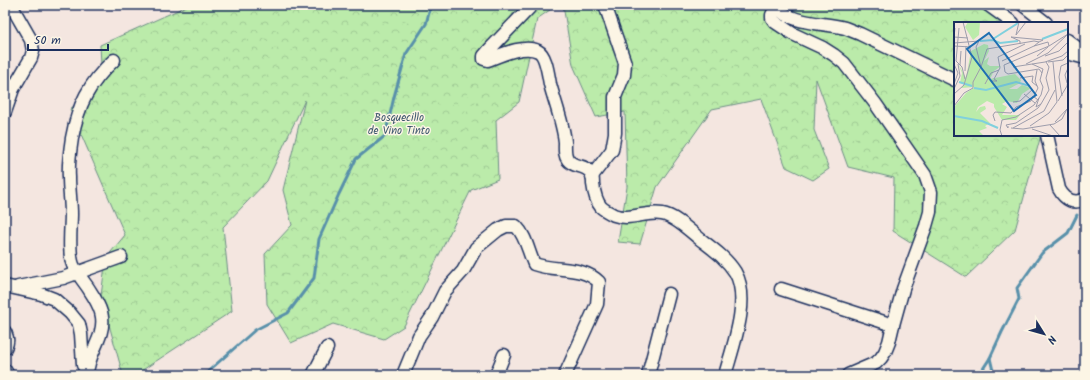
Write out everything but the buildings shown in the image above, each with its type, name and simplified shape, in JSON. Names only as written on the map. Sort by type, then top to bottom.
[{"type":"street","points":[[5,112],[13,89],[31,58],[33,51],[31,40],[11,5]]},
{"type":"street","points":[[532,5],[490,49],[484,56],[484,59],[488,60],[521,49],[533,49],[539,51],[543,55],[564,135],[565,153],[571,163],[586,168],[590,171],[595,196],[601,207],[609,213],[620,217],[630,217],[653,213],[671,217],[721,255],[735,273],[740,283],[742,302],[737,331],[725,375]]},
{"type":"street","points":[[592,176],[612,150],[615,134],[615,97],[624,75],[625,63],[605,5]]},
{"type":"street","points":[[988,5],[1012,22]]},
{"type":"street","points":[[1023,5],[1045,22]]},
{"type":"street","points":[[775,6],[778,10],[797,19],[845,28],[860,34],[954,80]]},
{"type":"street","points":[[775,6],[772,15],[775,22],[794,34],[828,51],[844,62],[875,103],[925,175],[931,192],[930,212],[903,289],[889,342],[881,358],[876,363],[848,375]]},
{"type":"street","points":[[1068,41],[1085,54]]},
{"type":"street","points":[[1068,53],[1085,58]]},
{"type":"street","points":[[87,373],[102,330],[103,320],[100,308],[73,265],[71,252],[68,177],[71,145],[79,109],[85,96],[99,76],[114,60]]},
{"type":"street","points":[[1047,136],[1061,193],[1075,202],[1085,199]]},
{"type":"street","points":[[403,375],[419,336],[432,317],[439,301],[445,291],[463,271],[476,248],[498,230],[506,226],[516,226],[525,239],[534,264],[543,267],[582,272],[593,277],[599,282],[596,304],[565,375]]},
{"type":"street","points":[[8,288],[63,278],[121,257]]},
{"type":"street","points":[[8,288],[40,294],[54,299],[70,312],[79,324],[83,365],[87,373]]},
{"type":"street","points":[[781,289],[893,325]]},
{"type":"street","points":[[648,375],[669,294]]},
{"type":"street","points":[[5,332],[7,338],[5,348]]},
{"type":"street","points":[[313,375],[327,348]]},
{"type":"street","points":[[496,375],[504,355]]},
{"type":"street","points":[[5,370],[8,375]]},
{"type":"green space","name":"Bosquecillo de Vino Tinto","points":[[186,5],[557,5],[537,19],[519,102],[496,120],[498,179],[471,190],[404,326],[384,339],[333,324],[291,343],[267,304],[265,254],[292,225],[283,190],[305,100],[267,181],[223,227],[232,311],[135,375],[123,375],[101,296],[106,258],[125,235],[70,109],[102,84],[100,45],[187,6]]},
{"type":"green space","points":[[563,5],[992,5],[1011,19],[1018,22],[954,22],[954,136],[1041,136],[1015,230],[966,277],[893,231],[894,178],[848,167],[816,79],[814,130],[829,169],[813,180],[786,167],[761,99],[712,109],[657,187],[640,244],[618,242],[627,187],[625,112],[596,117],[573,65]]},
{"type":"waterway","points":[[204,375],[255,330],[288,313],[314,278],[319,239],[356,159],[385,136],[406,54],[426,24],[431,5]]},
{"type":"waterway","points":[[979,375],[990,358],[1019,299],[1017,288],[1042,253],[1068,233],[1077,215]]},
{"type":"waterway","points":[[990,358],[994,375]]}]
